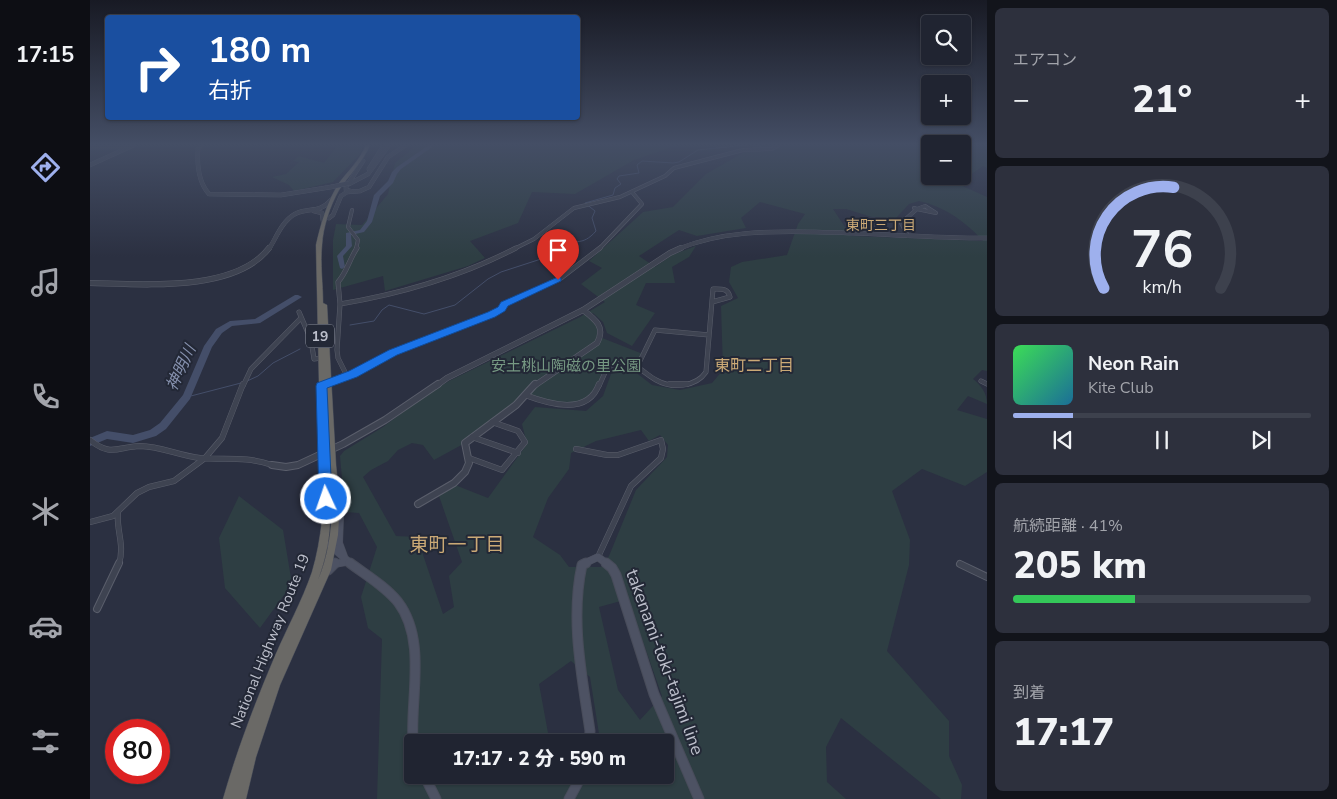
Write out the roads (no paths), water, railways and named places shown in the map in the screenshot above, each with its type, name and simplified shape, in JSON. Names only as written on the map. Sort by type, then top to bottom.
[{"type":"highway","name":"National Highway Route 19","points":[[240,799],[250,757],[275,684],[327,570],[336,523],[336,503],[321,358],[319,245],[334,188],[339,182]]},
{"type":"highway","name":"National Highway Route 19","points":[[229,799],[237,767],[256,712],[313,584],[325,539],[326,499],[323,454],[325,385],[324,243],[326,220],[347,182]]},
{"type":"main road","points":[[336,503],[340,517],[339,543],[346,562]]},
{"type":"main road","points":[[325,539],[346,562],[390,593],[405,612],[411,630],[414,659],[411,719],[412,734]]},
{"type":"main road","points":[[590,734],[577,619],[577,580],[582,565],[598,558]]},
{"type":"main road","name":"takenami-toki-tajimi line","points":[[598,558],[612,568],[616,575],[654,694],[699,799]]},
{"type":"main road","points":[[327,570],[335,563],[346,562]]},
{"type":"main road","points":[[428,784],[436,799]]},
{"type":"main road","points":[[569,799],[577,784]]},
{"type":"street","points":[[203,182],[206,192],[215,195],[277,197],[334,188],[353,182]]},
{"type":"street","points":[[348,182],[346,190],[357,190],[368,186],[370,182]]},
{"type":"street","points":[[309,211],[322,213],[326,220],[333,215],[341,196],[347,192],[360,191],[369,187],[372,182]]},
{"type":"street","points":[[340,304],[378,298],[484,265],[534,239],[574,208],[620,197],[652,182]]},
{"type":"street","points":[[90,283],[187,283],[218,278],[260,259],[268,252],[291,217],[328,206],[334,188]]},
{"type":"street","points":[[325,385],[348,376],[393,353],[491,315],[502,309],[505,304],[550,284],[579,267],[614,235],[642,204],[632,192]]},
{"type":"street","points":[[914,208],[930,209],[936,214],[922,209],[914,208]]},
{"type":"street","points":[[908,236],[901,223],[910,216],[914,208]]},
{"type":"street","points":[[348,376],[338,358],[337,350],[340,304],[338,282],[346,273],[348,262],[358,246],[358,240],[348,226],[352,210]]},
{"type":"street","points":[[90,440],[101,449],[117,450],[141,446],[205,458],[253,460],[272,466],[286,467],[298,465],[323,454],[385,420],[448,378],[583,310],[670,253],[708,238],[743,233],[800,231],[987,238]]},
{"type":"street","points":[[525,395],[546,402],[571,405],[582,404],[595,394],[607,368],[622,363],[637,367],[658,381],[668,384],[696,382],[704,378],[706,372],[712,302],[714,289],[724,289],[729,293],[730,297],[728,299],[712,302]]},
{"type":"street","points":[[418,504],[451,484],[463,474],[468,467],[469,458],[465,443],[471,437],[516,405],[537,382],[596,343],[602,332],[600,323],[583,310]]},
{"type":"street","points":[[299,312],[300,319],[307,326],[314,348],[314,358],[321,358]]},
{"type":"street","points":[[90,522],[108,518],[118,512],[137,493],[149,487],[174,481],[205,458],[222,438],[251,369],[300,319]]},
{"type":"street","points":[[637,367],[655,330],[709,336]]},
{"type":"street","points":[[981,381],[987,384]]},
{"type":"street","points":[[469,458],[502,470],[518,453],[525,442],[518,430],[492,422]]},
{"type":"street","points":[[471,437],[518,453]]},
{"type":"street","points":[[576,450],[618,455],[661,440],[662,444],[663,452],[661,458],[631,486],[598,558]]},
{"type":"street","points":[[97,609],[121,558],[122,538],[117,530],[116,522],[118,512]]},
{"type":"street","points":[[960,564],[987,577]]},
{"type":"waterway","name":"神明川","points":[[342,267],[340,256],[349,246],[348,234],[362,231],[370,221],[377,195],[391,182]]},
{"type":"waterway","points":[[350,325],[374,321],[382,310],[389,305],[424,314],[455,305],[488,279],[501,272],[541,259],[556,241],[578,242],[586,239],[596,231],[592,218],[595,211],[585,203],[613,195],[615,188],[621,184],[620,182]]},
{"type":"waterway","name":"神明川","points":[[90,442],[107,435],[133,439],[153,433],[163,426],[187,397],[208,346],[219,331],[230,324],[257,321],[298,297]]},
{"type":"waterway","points":[[245,382],[258,376],[273,363],[300,349]]},
{"type":"waterway","points":[[187,397],[241,383]]},
{"type":"district","name":"東町三丁目","points":[[881,225]]},
{"type":"district","name":"東町二丁目","points":[[754,366]]},
{"type":"district","name":"東町一丁目","points":[[457,545]]},
{"type":"park label","name":"安土桃山陶磁の里公園","points":[[566,366]]}]
